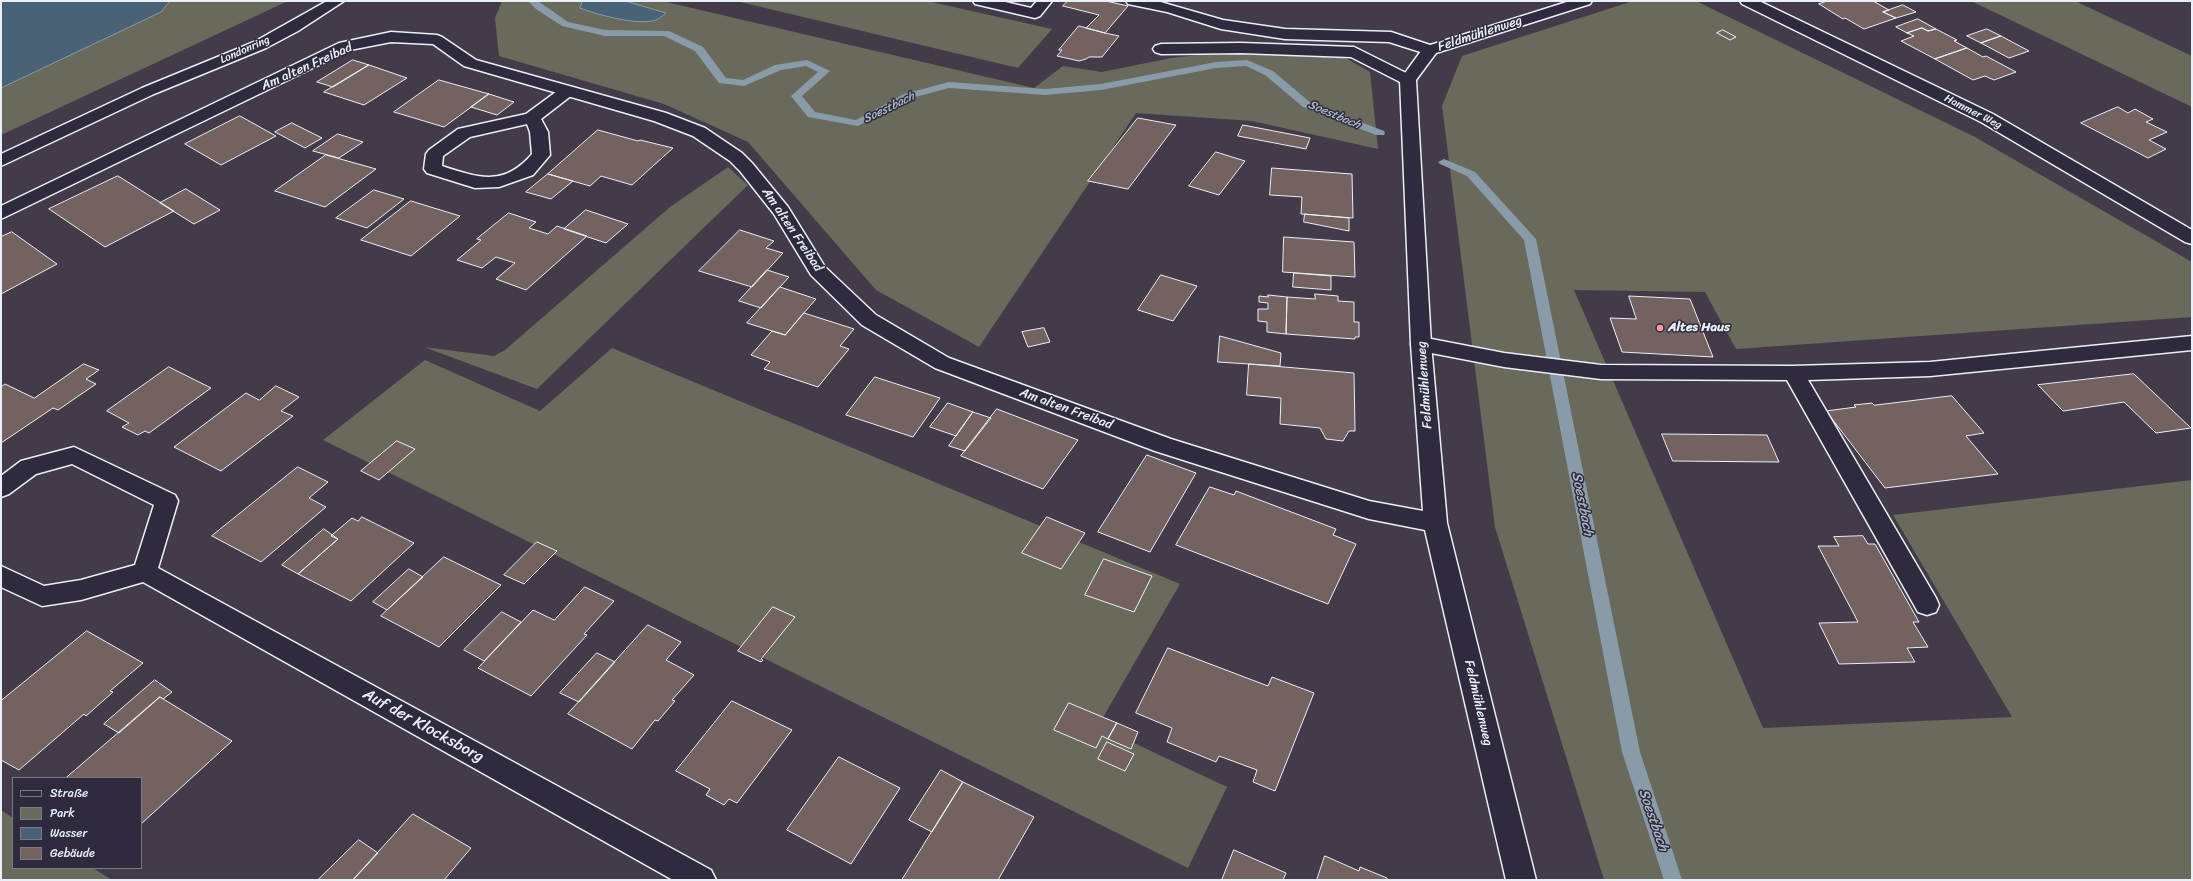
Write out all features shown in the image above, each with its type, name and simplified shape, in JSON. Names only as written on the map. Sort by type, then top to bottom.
[{"type":"street","name":"Londonring","points":[[148,91],[217,49],[253,32],[331,1]]},
{"type":"street","name":"Londonring","points":[[1,161],[148,91],[260,45],[293,28],[337,1]]},
{"type":"street","points":[[980,1],[1035,13],[1045,1]]},
{"type":"street","points":[[1133,1],[1170,8],[1221,24],[1285,34],[1391,37],[1430,50]]},
{"type":"street","name":"Feldmühlenweg","points":[[1520,880],[1435,523],[1421,344],[1408,80],[1430,50],[1585,1]]},
{"type":"street","name":"Hammer Weg","points":[[1747,1],[1987,118],[2192,238]]},
{"type":"street","name":"Am alten Freibad","points":[[1,213],[345,46],[391,37],[437,40],[470,63],[566,92],[660,117],[699,132],[736,157],[746,167],[782,210],[818,271],[868,320],[942,362],[1163,445],[1369,510],[1435,523]]},
{"type":"street","points":[[1161,49],[1241,48],[1354,52],[1408,80]]},
{"type":"street","points":[[532,118],[539,132],[541,155],[527,171],[499,182],[475,183],[433,168],[435,154],[464,132],[532,118],[566,92]]},
{"type":"street","points":[[1421,344],[1504,360],[1601,372],[1793,373],[1930,369],[2192,343]]},
{"type":"street","points":[[1793,373],[1927,605]]},
{"type":"street","points":[[1,488],[29,467],[74,455],[167,501],[145,572],[81,590],[42,596],[1,576]]},
{"type":"street","name":"Auf der Klocksborg","points":[[145,572],[701,880]]},
{"type":"green space","points":[[170,1],[288,1],[1,135],[1,88],[161,12]]},
{"type":"green space","points":[[502,1],[662,1],[1034,88],[1063,66],[1102,72],[1171,58],[1224,52],[1342,56],[1370,72],[1378,149],[1252,121],[1136,113],[979,347],[876,290],[748,142],[664,104],[499,56],[495,18]]},
{"type":"green space","points":[[736,1],[927,1],[1052,29],[1018,68]]},
{"type":"green space","points":[[1633,1],[1696,1],[1975,137],[2192,262],[2192,317],[1736,349],[1705,292],[1574,290],[1763,728],[2012,717],[1893,515],[2192,480],[2192,880],[1604,880],[1495,527],[1442,106],[1462,56]]},
{"type":"green space","points":[[1971,1],[2075,1],[2192,56],[2192,107]]},
{"type":"green space","points":[[728,167],[748,185],[537,389],[424,347],[494,356],[505,350],[670,207]]},
{"type":"green space","points":[[612,348],[1180,584],[1098,726],[1227,787],[1188,868],[323,440],[425,360],[540,411]]},
{"type":"green space","points":[[1,810],[12,817],[12,869],[95,869],[112,880],[1,880]]},
{"type":"water","points":[[1,1],[170,1],[161,12],[1,88]]},
{"type":"water","points":[[583,1],[625,1],[666,13],[656,20],[639,22],[629,21],[597,14],[580,8]]},
{"type":"building","points":[[1068,1],[1106,1],[1128,6],[1105,33],[1086,28],[1099,15],[1063,6]]},
{"type":"building","points":[[1828,1],[1873,1],[1889,10],[1883,12],[1896,18],[1864,29],[1845,18],[1843,19],[1819,4]]},
{"type":"building","points":[[1903,5],[1916,12],[1896,18],[1883,12]]},
{"type":"building","points":[[1918,19],[1936,29],[1928,31],[1922,28],[1907,33],[1896,27]]},
{"type":"building","points":[[1079,26],[1119,36],[1102,57],[1089,57],[1079,61],[1057,56],[1062,50],[1059,50]]},
{"type":"building","points":[[1922,28],[1928,31],[1936,29],[1957,40],[1954,41],[1967,48],[1935,59],[1901,41],[1914,36],[1907,33]]},
{"type":"building","points":[[1987,29],[2001,36],[1981,43],[1967,36]]},
{"type":"building","points":[[1723,30],[1736,37],[1730,40],[1717,33]]},
{"type":"building","points":[[2001,36],[2029,51],[2009,58],[1981,43]]},
{"type":"building","points":[[1967,48],[2016,72],[1994,80],[1985,76],[1973,80],[1935,59]]},
{"type":"building","points":[[353,60],[369,65],[333,87],[317,82]]},
{"type":"building","points":[[369,65],[407,78],[364,105],[324,92]]},
{"type":"building","points":[[439,80],[489,94],[444,127],[394,112]]},
{"type":"building","points":[[489,94],[514,102],[497,115],[471,107]]},
{"type":"building","points":[[2118,107],[2128,113],[2135,109],[2153,119],[2146,122],[2167,132],[2149,140],[2166,149],[2148,158],[2081,123]]},
{"type":"building","points":[[240,116],[276,136],[221,165],[185,144]]},
{"type":"building","points":[[1138,118],[1176,125],[1128,189],[1088,181]]},
{"type":"building","points":[[292,123],[322,138],[305,148],[275,132]]},
{"type":"building","points":[[1243,125],[1310,138],[1306,149],[1238,136]]},
{"type":"building","points":[[598,130],[638,141],[640,140],[673,148],[632,185],[601,176],[590,186],[548,174]]},
{"type":"building","points":[[338,134],[363,142],[339,158],[313,151]]},
{"type":"building","points":[[1216,152],[1245,161],[1219,195],[1189,186]]},
{"type":"building","points":[[326,155],[376,169],[325,207],[275,191]]},
{"type":"building","points":[[1272,168],[1352,174],[1353,218],[1301,214],[1302,197],[1270,195]]},
{"type":"building","points":[[548,174],[573,181],[551,199],[526,192]]},
{"type":"building","points":[[118,176],[174,211],[105,247],[49,209]]},
{"type":"building","points":[[186,189],[220,210],[194,224],[160,203]]},
{"type":"building","points":[[374,190],[404,199],[367,228],[336,218]]},
{"type":"building","points":[[411,201],[460,216],[411,256],[361,240]]},
{"type":"building","points":[[586,210],[628,224],[606,243],[564,229]]},
{"type":"building","points":[[509,213],[536,222],[529,228],[548,234],[557,226],[587,236],[526,290],[496,279],[515,263],[496,257],[482,268],[457,260],[481,240],[477,239]]},
{"type":"building","points":[[1305,214],[1349,218],[1349,231],[1304,222]]},
{"type":"building","points":[[740,230],[774,241],[766,248],[783,253],[752,287],[699,271]]},
{"type":"building","points":[[12,232],[57,264],[1,294],[1,237]]},
{"type":"building","points":[[1284,237],[1354,242],[1355,277],[1283,272]]},
{"type":"building","points":[[767,270],[789,277],[761,308],[739,301]]},
{"type":"building","points":[[1294,273],[1331,276],[1331,290],[1293,287]]},
{"type":"building","points":[[1161,275],[1197,286],[1173,321],[1138,310]]},
{"type":"building","points":[[780,287],[816,299],[785,335],[747,323]]},
{"type":"building","points":[[1315,294],[1338,296],[1338,301],[1354,302],[1354,322],[1359,322],[1359,337],[1355,337],[1355,339],[1286,334],[1287,297],[1315,299]]},
{"type":"building","points":[[1268,295],[1287,297],[1286,334],[1267,332],[1267,322],[1258,321],[1258,309],[1268,309],[1268,303],[1259,302],[1259,296],[1268,297]]},
{"type":"building","points":[[1629,296],[1690,299],[1713,357],[1622,352],[1610,318],[1636,319]]},
{"type":"building","points":[[804,313],[854,329],[840,346],[849,349],[818,387],[764,369],[770,362],[751,355],[772,331],[785,335]]},
{"type":"building","points":[[1044,328],[1050,342],[1028,347],[1022,332]]},
{"type":"building","points":[[1220,336],[1281,353],[1280,366],[1218,362]]},
{"type":"building","points":[[84,364],[99,370],[86,379],[96,384],[58,410],[53,408],[1,443],[1,387],[5,384],[34,398]]},
{"type":"building","points":[[1249,364],[1354,373],[1355,431],[1349,431],[1343,441],[1326,439],[1320,428],[1280,424],[1281,398],[1247,395]]},
{"type":"building","points":[[169,367],[211,388],[149,433],[145,431],[138,435],[122,427],[129,423],[107,411]]},
{"type":"building","points":[[2134,374],[2191,428],[2156,433],[2124,402],[2063,411],[2038,385]]},
{"type":"building","points":[[875,377],[940,398],[913,437],[846,415]]},
{"type":"building","points":[[276,386],[299,397],[281,411],[293,416],[221,471],[174,447],[246,393],[259,400]]},
{"type":"building","points":[[1952,396],[1984,433],[1966,436],[1998,474],[1885,488],[1826,411],[1856,407],[1854,405],[1872,403],[1874,405]]},
{"type":"building","points":[[948,403],[973,412],[956,436],[930,427]]},
{"type":"building","points":[[997,409],[1078,440],[1043,489],[961,456]]},
{"type":"building","points":[[973,412],[991,418],[965,451],[949,446]]},
{"type":"building","points":[[1662,434],[1767,435],[1779,462],[1673,461]]},
{"type":"building","points":[[397,441],[415,449],[379,480],[361,471]]},
{"type":"building","points":[[1147,455],[1196,473],[1150,552],[1098,532]]},
{"type":"building","points":[[298,467],[328,482],[309,498],[326,507],[261,562],[212,536]]},
{"type":"building","points":[[1210,487],[1234,495],[1236,491],[1336,529],[1333,535],[1356,544],[1328,604],[1176,545]]},
{"type":"building","points":[[362,517],[414,543],[351,601],[298,574],[338,539],[331,536],[333,534],[352,518],[358,521]]},
{"type":"building","points":[[1047,517],[1085,533],[1061,569],[1022,553]]},
{"type":"building","points":[[324,529],[338,539],[298,574],[282,565]]},
{"type":"building","points":[[1863,536],[1868,544],[1875,544],[1919,622],[1913,622],[1928,647],[1907,648],[1915,662],[1839,664],[1819,623],[1858,622],[1818,546],[1839,546],[1834,537]]},
{"type":"building","points":[[537,542],[557,551],[524,584],[504,575]]},
{"type":"building","points":[[444,557],[501,585],[439,647],[381,616]]},
{"type":"building","points":[[1104,559],[1152,576],[1134,612],[1085,595]]},
{"type":"building","points":[[409,569],[423,577],[387,610],[373,602]]},
{"type":"building","points":[[585,587],[614,601],[584,634],[587,635],[531,696],[478,668],[533,610],[554,620]]},
{"type":"building","points":[[773,607],[795,617],[761,659],[763,660],[761,662],[738,651]]},
{"type":"building","points":[[502,612],[521,622],[484,661],[464,650]]},
{"type":"building","points":[[648,625],[681,642],[666,660],[694,675],[672,700],[675,701],[658,721],[655,720],[632,749],[568,714]]},
{"type":"building","points":[[87,631],[143,663],[110,691],[113,692],[86,716],[84,714],[19,770],[1,760],[1,701]]},
{"type":"building","points":[[1168,648],[1268,686],[1272,677],[1314,693],[1275,791],[1253,782],[1257,770],[1219,756],[1216,762],[1167,742],[1172,728],[1136,713]]},
{"type":"building","points":[[597,653],[615,662],[579,702],[560,693]]},
{"type":"building","points":[[155,680],[172,692],[163,699],[160,697],[119,733],[104,724]]},
{"type":"building","points":[[160,697],[232,741],[142,823],[142,777],[67,777]]},
{"type":"building","points":[[732,701],[792,730],[737,803],[729,799],[724,805],[706,795],[710,789],[676,771]]},
{"type":"building","points":[[1069,703],[1117,723],[1108,739],[1102,736],[1096,748],[1054,730]]},
{"type":"building","points":[[1117,723],[1138,732],[1131,749],[1108,739]]},
{"type":"building","points":[[1107,742],[1134,754],[1125,771],[1098,759]]},
{"type":"building","points":[[839,757],[900,788],[851,864],[787,830]]},
{"type":"building","points":[[941,770],[963,782],[932,832],[909,820]]},
{"type":"building","points":[[963,782],[1034,817],[998,880],[902,880]]},
{"type":"building","points":[[413,814],[471,848],[444,880],[353,880]]},
{"type":"building","points":[[359,840],[378,853],[353,880],[318,880]]},
{"type":"building","points":[[1234,850],[1286,873],[1283,880],[1222,880]]},
{"type":"building","points":[[1325,856],[1359,871],[1360,867],[1387,878],[1387,880],[1317,880]]},
{"type":"waterway","name":"Soestbach","points":[[533,1],[539,7],[565,24],[605,33],[666,33],[699,49],[723,81],[744,83],[779,67],[807,63],[825,71],[796,96],[812,115],[858,123],[908,96],[949,85],[1045,92],[1101,87],[1216,65],[1247,63],[1269,73],[1307,105],[1380,133]]},
{"type":"waterway","name":"Soestbach","points":[[1444,162],[1471,174],[1530,239],[1631,752],[1673,880]]},
{"type":"place","name":"Altes Haus","points":[[1660,328]]}]
